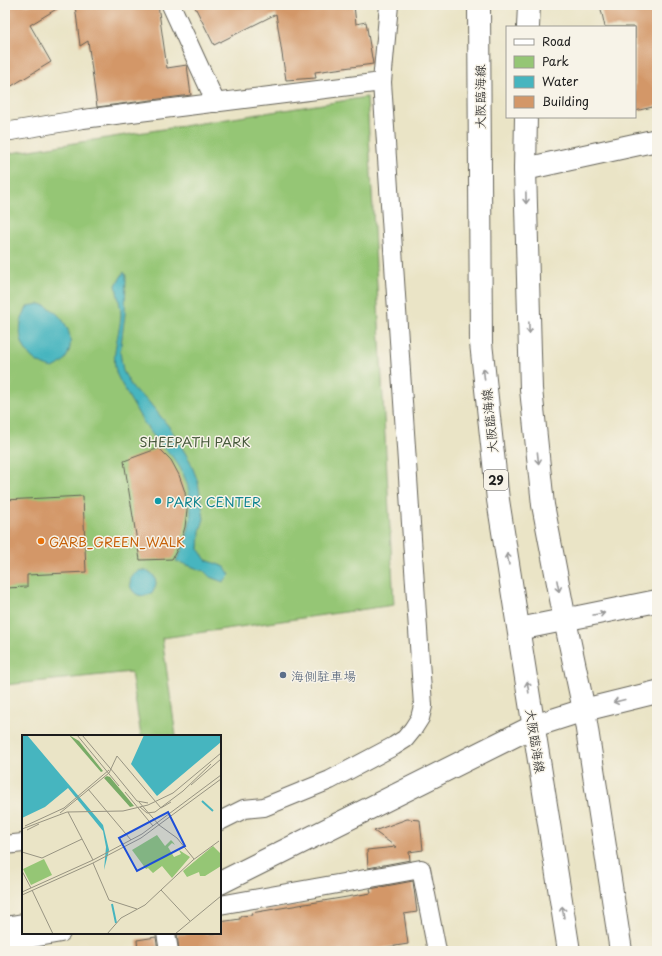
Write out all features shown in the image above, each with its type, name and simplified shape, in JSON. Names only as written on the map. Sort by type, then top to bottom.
[{"type":"main road","name":"大阪臨海線","points":[[479,5],[481,343],[498,500],[570,951]]},
{"type":"main road","points":[[528,26],[529,5]]},
{"type":"main road","points":[[526,118],[525,168],[530,389],[543,505],[584,710],[621,951]]},
{"type":"main road","points":[[525,168],[657,140]]},
{"type":"main road","points":[[519,629],[657,601]]},
{"type":"main road","points":[[221,882],[534,726],[584,710],[657,692]]},
{"type":"main road","points":[[5,928],[22,925]]},
{"type":"street","points":[[171,5],[216,103]]},
{"type":"street","points":[[221,820],[244,809],[264,807],[330,780],[394,746],[405,739],[413,730],[420,718],[423,706],[382,82],[389,5]]},
{"type":"street","points":[[5,132],[82,119],[382,82]]},
{"type":"street","points":[[5,845],[22,843]]},
{"type":"street","points":[[221,905],[420,869],[437,951]]},
{"type":"street","points":[[5,943],[55,934]]},
{"type":"street","points":[[166,934],[169,951]]},
{"type":"green space","name":"SHEEPATH PARK","points":[[367,97],[394,605],[162,638],[176,735],[141,735],[131,672],[5,685],[5,154]]},
{"type":"water","points":[[124,272],[126,276],[125,314],[120,352],[123,371],[133,389],[148,401],[170,428],[190,461],[198,482],[204,519],[200,531],[199,550],[206,560],[225,567],[230,575],[223,582],[210,577],[204,571],[176,561],[187,537],[190,524],[191,512],[188,486],[177,463],[141,419],[117,375],[115,368],[115,352],[121,315],[116,285]]},
{"type":"water","points":[[40,304],[54,311],[65,324],[69,332],[70,348],[67,356],[61,363],[53,368],[43,365],[27,353],[21,335],[23,316],[28,306]]},
{"type":"water","points":[[143,570],[152,574],[156,583],[152,592],[143,596],[134,592],[130,583],[134,574]]},
{"type":"building","points":[[5,5],[63,5],[30,25],[51,62],[5,90]]},
{"type":"building","points":[[75,5],[158,5],[167,68],[187,65],[191,95],[97,107],[88,41],[80,46]]},
{"type":"building","points":[[194,5],[354,5],[356,24],[366,22],[373,64],[315,72],[316,78],[286,80],[276,14],[214,45]]},
{"type":"building","points":[[600,5],[657,5],[657,106],[636,111],[636,26],[605,26]]},
{"type":"building","name":"PARK CENTER","points":[[159,448],[171,460],[179,475],[185,492],[187,510],[185,527],[180,544],[172,559],[140,560],[124,461]]},
{"type":"building","points":[[83,496],[86,572],[27,575],[27,587],[5,588],[5,500]]},
{"type":"building","points":[[407,819],[420,820],[423,850],[409,852],[410,860],[368,868],[367,850],[396,847],[374,831]]},
{"type":"building","points":[[413,881],[417,912],[404,914],[408,944],[376,949],[377,951],[179,951],[177,934],[221,934],[221,922],[240,919],[240,916],[371,893],[370,889]]},
{"type":"building","points":[[156,937],[158,951],[138,951],[137,940]]},
{"type":"place","name":"PARK CENTER","points":[[158,501]]},
{"type":"place","name":"GARB_GREEN_WALK","points":[[41,541]]},
{"type":"place","name":"海側駐車場","points":[[283,675]]}]
